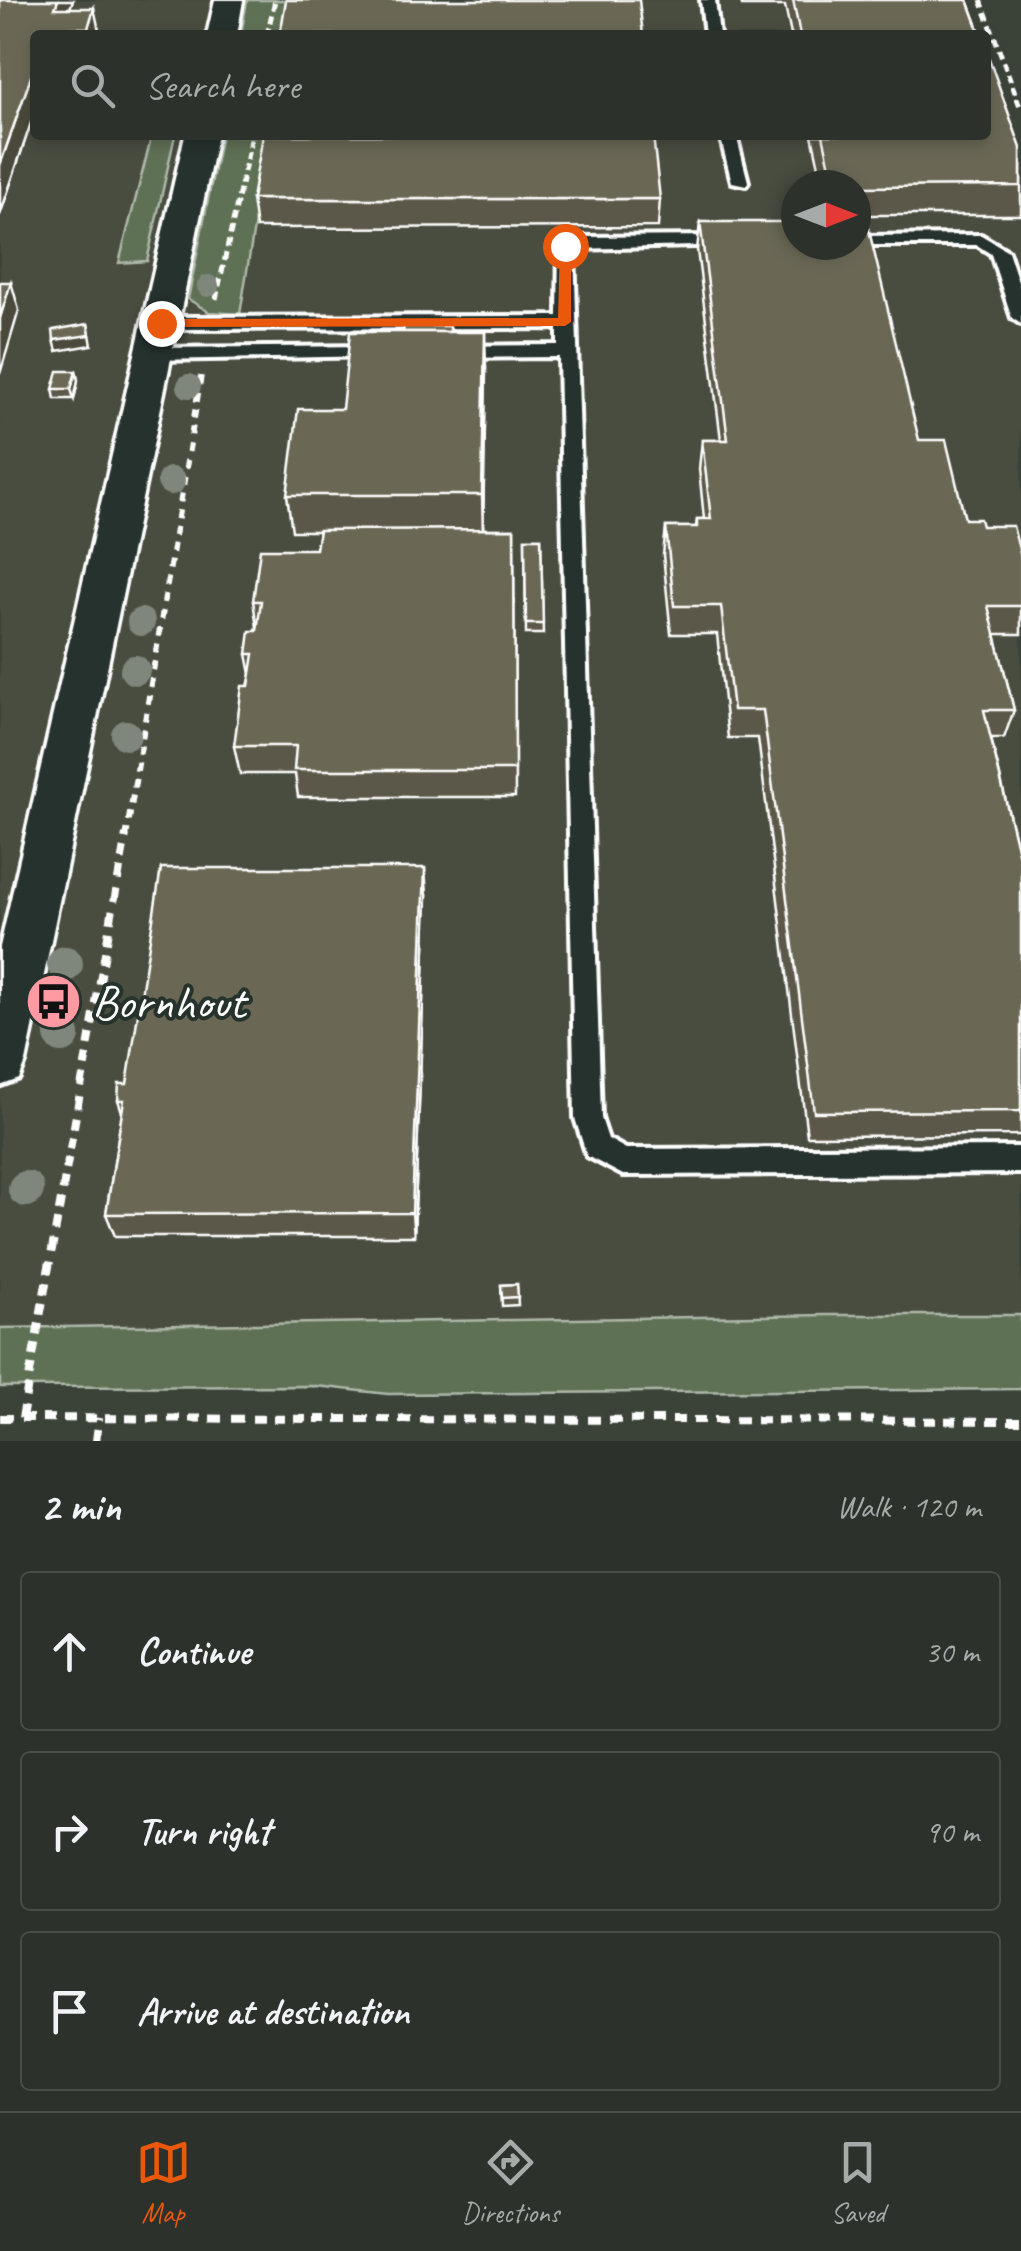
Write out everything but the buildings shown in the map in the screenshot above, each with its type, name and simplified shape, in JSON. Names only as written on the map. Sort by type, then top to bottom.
[{"type":"street","points":[[223,30],[229,0]]},
{"type":"street","points":[[0,1062],[199,140]]},
{"type":"lane","points":[[708,0],[711,30]]},
{"type":"lane","points":[[729,140],[740,182]]},
{"type":"lane","points":[[871,240],[981,240],[999,251],[1021,318]]},
{"type":"lane","points":[[741,241],[575,242],[565,246],[588,1118],[596,1147],[623,1162],[1021,1160]]},
{"type":"lane","points":[[157,338],[210,324],[565,322]]},
{"type":"lane","points":[[157,338],[205,354],[390,352]]},
{"type":"lane","points":[[429,352],[567,351]]},
{"type":"path","points":[[268,30],[275,0]]},
{"type":"path","points":[[982,0],[1021,109]]},
{"type":"path","points":[[210,324],[251,140]]},
{"type":"path","points":[[22,1418],[124,850],[205,354]]},
{"type":"path","points":[[0,1418],[1021,1422]]},
{"type":"path","points":[[96,1441],[99,1418]]},
{"type":"shaded area","points":[[0,0],[957,0],[967,30],[30,30],[30,140],[989,140],[1021,188],[1021,1344],[0,1343]]},
{"type":"green space","points":[[247,0],[292,0],[287,30],[242,30]]},
{"type":"green space","points":[[151,140],[174,140],[147,261],[119,263]]},
{"type":"green space","points":[[220,140],[268,140],[240,314],[209,312],[188,299]]},
{"type":"green space","points":[[1021,1315],[1021,1389],[388,1394],[316,1386],[0,1387],[0,1328]]},
{"type":"place","name":"Bornhout","points":[[53,1002]]},
{"type":"route","points":[[161,323],[565,322],[565,246]]}]
